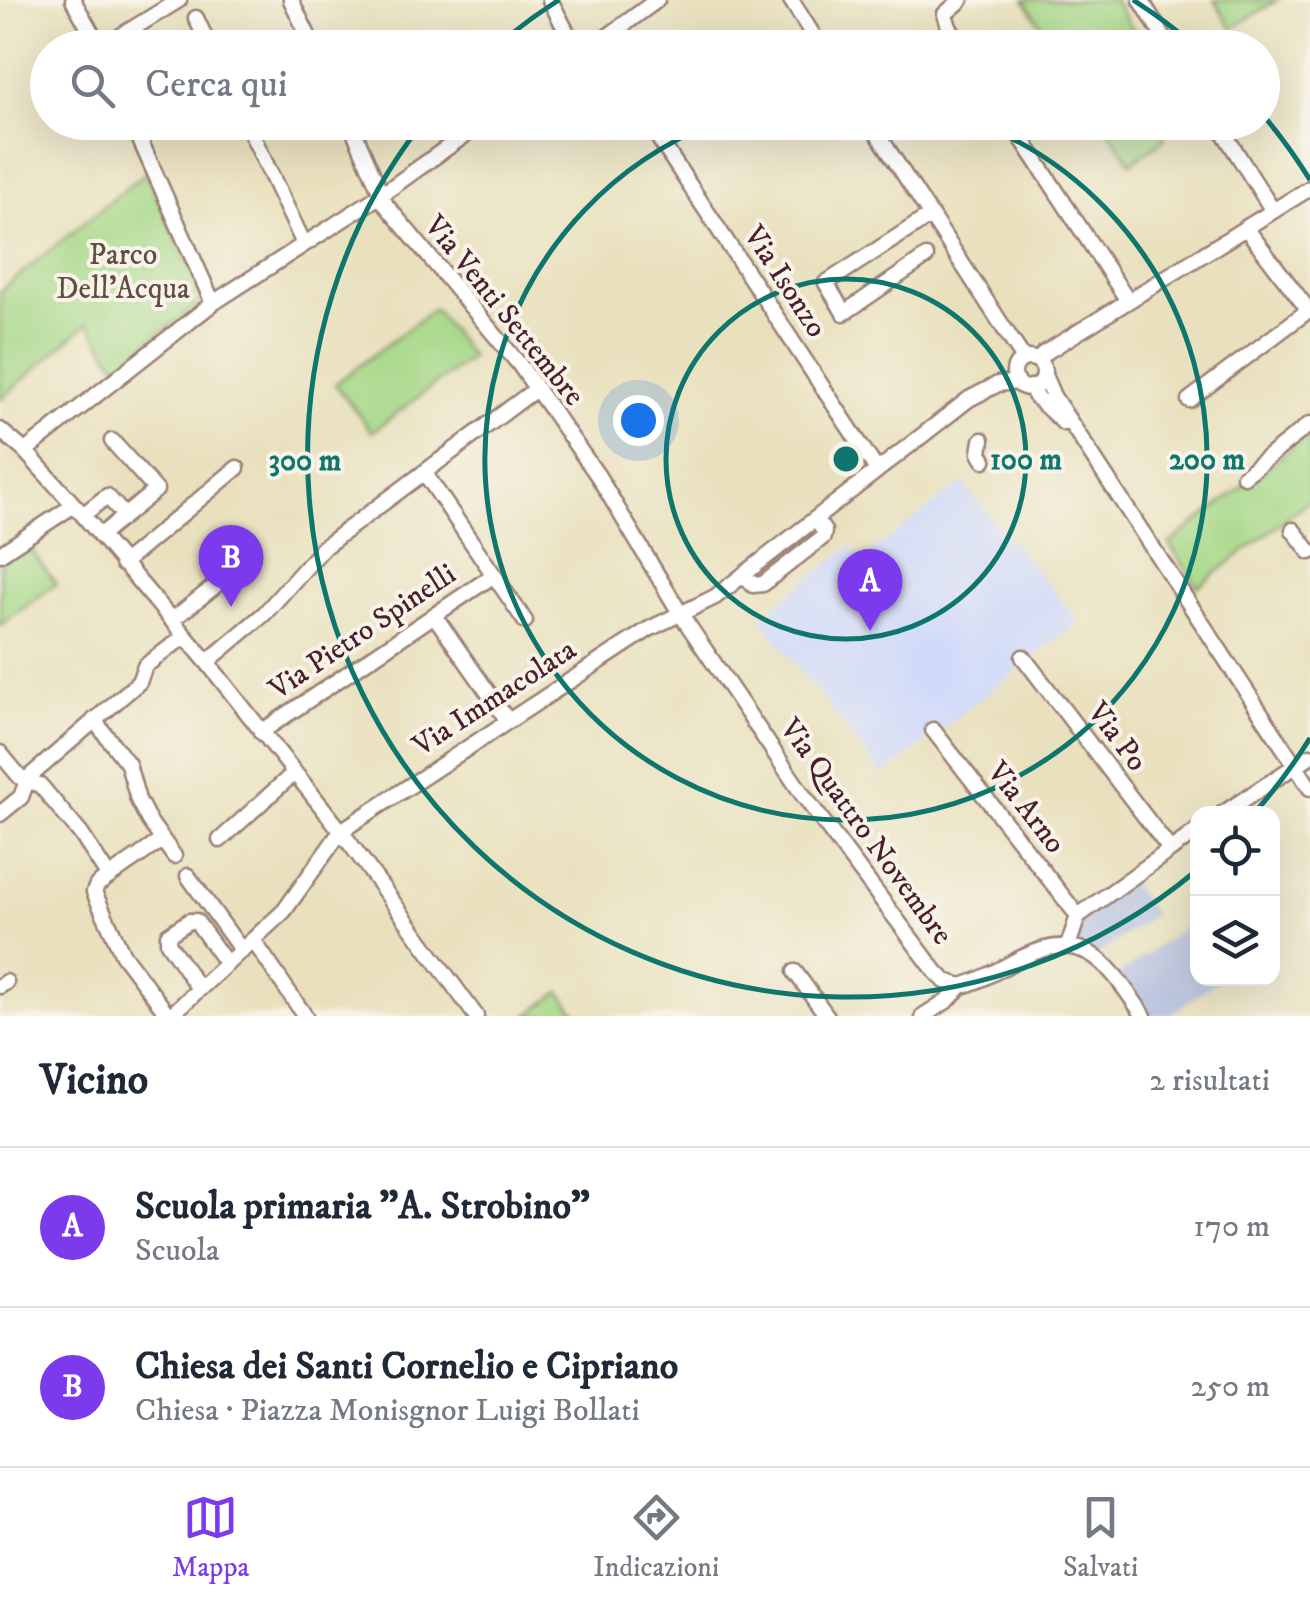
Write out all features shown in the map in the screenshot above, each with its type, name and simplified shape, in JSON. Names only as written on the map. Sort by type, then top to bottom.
[{"type":"street","points":[[73,0],[90,30]]},
{"type":"street","points":[[130,30],[179,0]]},
{"type":"street","points":[[292,0],[306,30]]},
{"type":"street","points":[[550,0],[565,30]]},
{"type":"street","points":[[617,30],[657,0]]},
{"type":"street","points":[[950,30],[945,14],[961,0]]},
{"type":"street","points":[[1140,0],[1159,30]]},
{"type":"street","points":[[792,4],[809,30]]},
{"type":"street","points":[[196,18],[202,30]]},
{"type":"street","points":[[140,140],[212,303]]},
{"type":"street","points":[[255,140],[304,244]]},
{"type":"street","name":"Via Venti Settembre","points":[[358,140],[386,206],[536,388],[598,476],[680,612]]},
{"type":"street","points":[[25,452],[212,303],[457,140]]},
{"type":"street","name":"Via Isonzo","points":[[660,140],[877,470]]},
{"type":"street","points":[[882,140],[1036,365],[1310,788]]},
{"type":"street","points":[[1023,140],[1128,301]]},
{"type":"street","points":[[1229,140],[1273,211]]},
{"type":"street","points":[[1024,384],[1040,383],[1036,365],[1043,354],[1310,188]]},
{"type":"street","points":[[926,257],[844,313],[826,283],[931,215]]},
{"type":"street","points":[[1189,400],[1310,311],[1246,228]]},
{"type":"street","points":[[1036,365],[1015,369],[1036,397],[1080,437]]},
{"type":"street","name":"Via Immacolata","points":[[341,832],[648,629],[715,597],[978,392],[998,384],[1024,384]]},
{"type":"street","points":[[207,662],[264,614],[324,547],[536,388]]},
{"type":"street","points":[[1244,476],[1310,424]]},
{"type":"street","points":[[0,430],[78,510],[186,636],[341,832],[476,1016]]},
{"type":"street","points":[[982,440],[980,452],[984,460]]},
{"type":"street","points":[[100,536],[156,490],[112,441]]},
{"type":"street","points":[[122,564],[237,468]]},
{"type":"street","points":[[424,472],[525,620]]},
{"type":"street","points":[[0,554],[107,496],[124,516]]},
{"type":"street","points":[[1293,530],[1310,552]]},
{"type":"street","points":[[172,620],[229,575]]},
{"type":"street","name":"Via Pietro Spinelli","points":[[261,732],[494,575]]},
{"type":"street","name":"Via Quattro Novembre","points":[[680,612],[803,795],[924,958],[945,981],[961,986]]},
{"type":"street","points":[[434,615],[508,721]]},
{"type":"street","points":[[0,814],[21,797],[28,778],[139,682],[145,666],[186,636]]},
{"type":"street","name":"Via Po","points":[[1023,657],[1169,848]]},
{"type":"street","points":[[94,720],[128,764],[138,800],[174,856]]},
{"type":"street","name":"Via Arno","points":[[933,730],[1078,916]]},
{"type":"street","points":[[0,753],[20,777],[40,785],[81,834],[109,877]]},
{"type":"street","points":[[1234,806],[1310,756]]},
{"type":"street","points":[[220,840],[294,774]]},
{"type":"street","points":[[162,840],[94,892],[123,955],[169,1016],[284,910],[341,832]]},
{"type":"street","points":[[1068,946],[1078,916],[1190,835]]},
{"type":"street","points":[[188,876],[305,1016]]},
{"type":"street","points":[[199,989],[168,943],[168,935],[189,921],[196,921],[227,964]]},
{"type":"street","points":[[923,1016],[961,986],[1042,948],[1068,946],[1100,958],[1144,1016]]},
{"type":"street","points":[[796,972],[827,1016]]},
{"type":"shaded area","points":[[962,483],[1079,621],[883,776],[760,618],[851,546],[862,559]]},
{"type":"shaded area","points":[[1130,881],[1154,914],[1097,955],[1070,944],[1074,927]]},
{"type":"shaded area","points":[[1190,923],[1190,986],[1210,986],[1168,1016],[1146,1016],[1117,976]]},
{"type":"green space","points":[[1024,0],[1114,0],[1133,30],[1044,30]]},
{"type":"green space","points":[[1214,0],[1277,0],[1232,29]]},
{"type":"green space","points":[[1115,140],[1164,140],[1131,163]]},
{"type":"green space","name":"Parco Dell’Acqua","points":[[145,173],[205,299],[117,366],[88,323],[0,400],[0,291]]},
{"type":"green space","points":[[434,309],[471,357],[372,432],[335,384]]},
{"type":"green space","points":[[1310,434],[1310,500],[1198,587],[1169,544]]},
{"type":"green space","points":[[27,544],[56,584],[0,625],[0,562]]},
{"type":"green space","points":[[560,992],[579,1016],[527,1016]]},
{"type":"place","name":"Chiesa dei Santi Cornelio e Cipriano","points":[[231,607]]},
{"type":"place","name":"Scuola primaria \"A. Strobino\"","points":[[870,631]]}]
